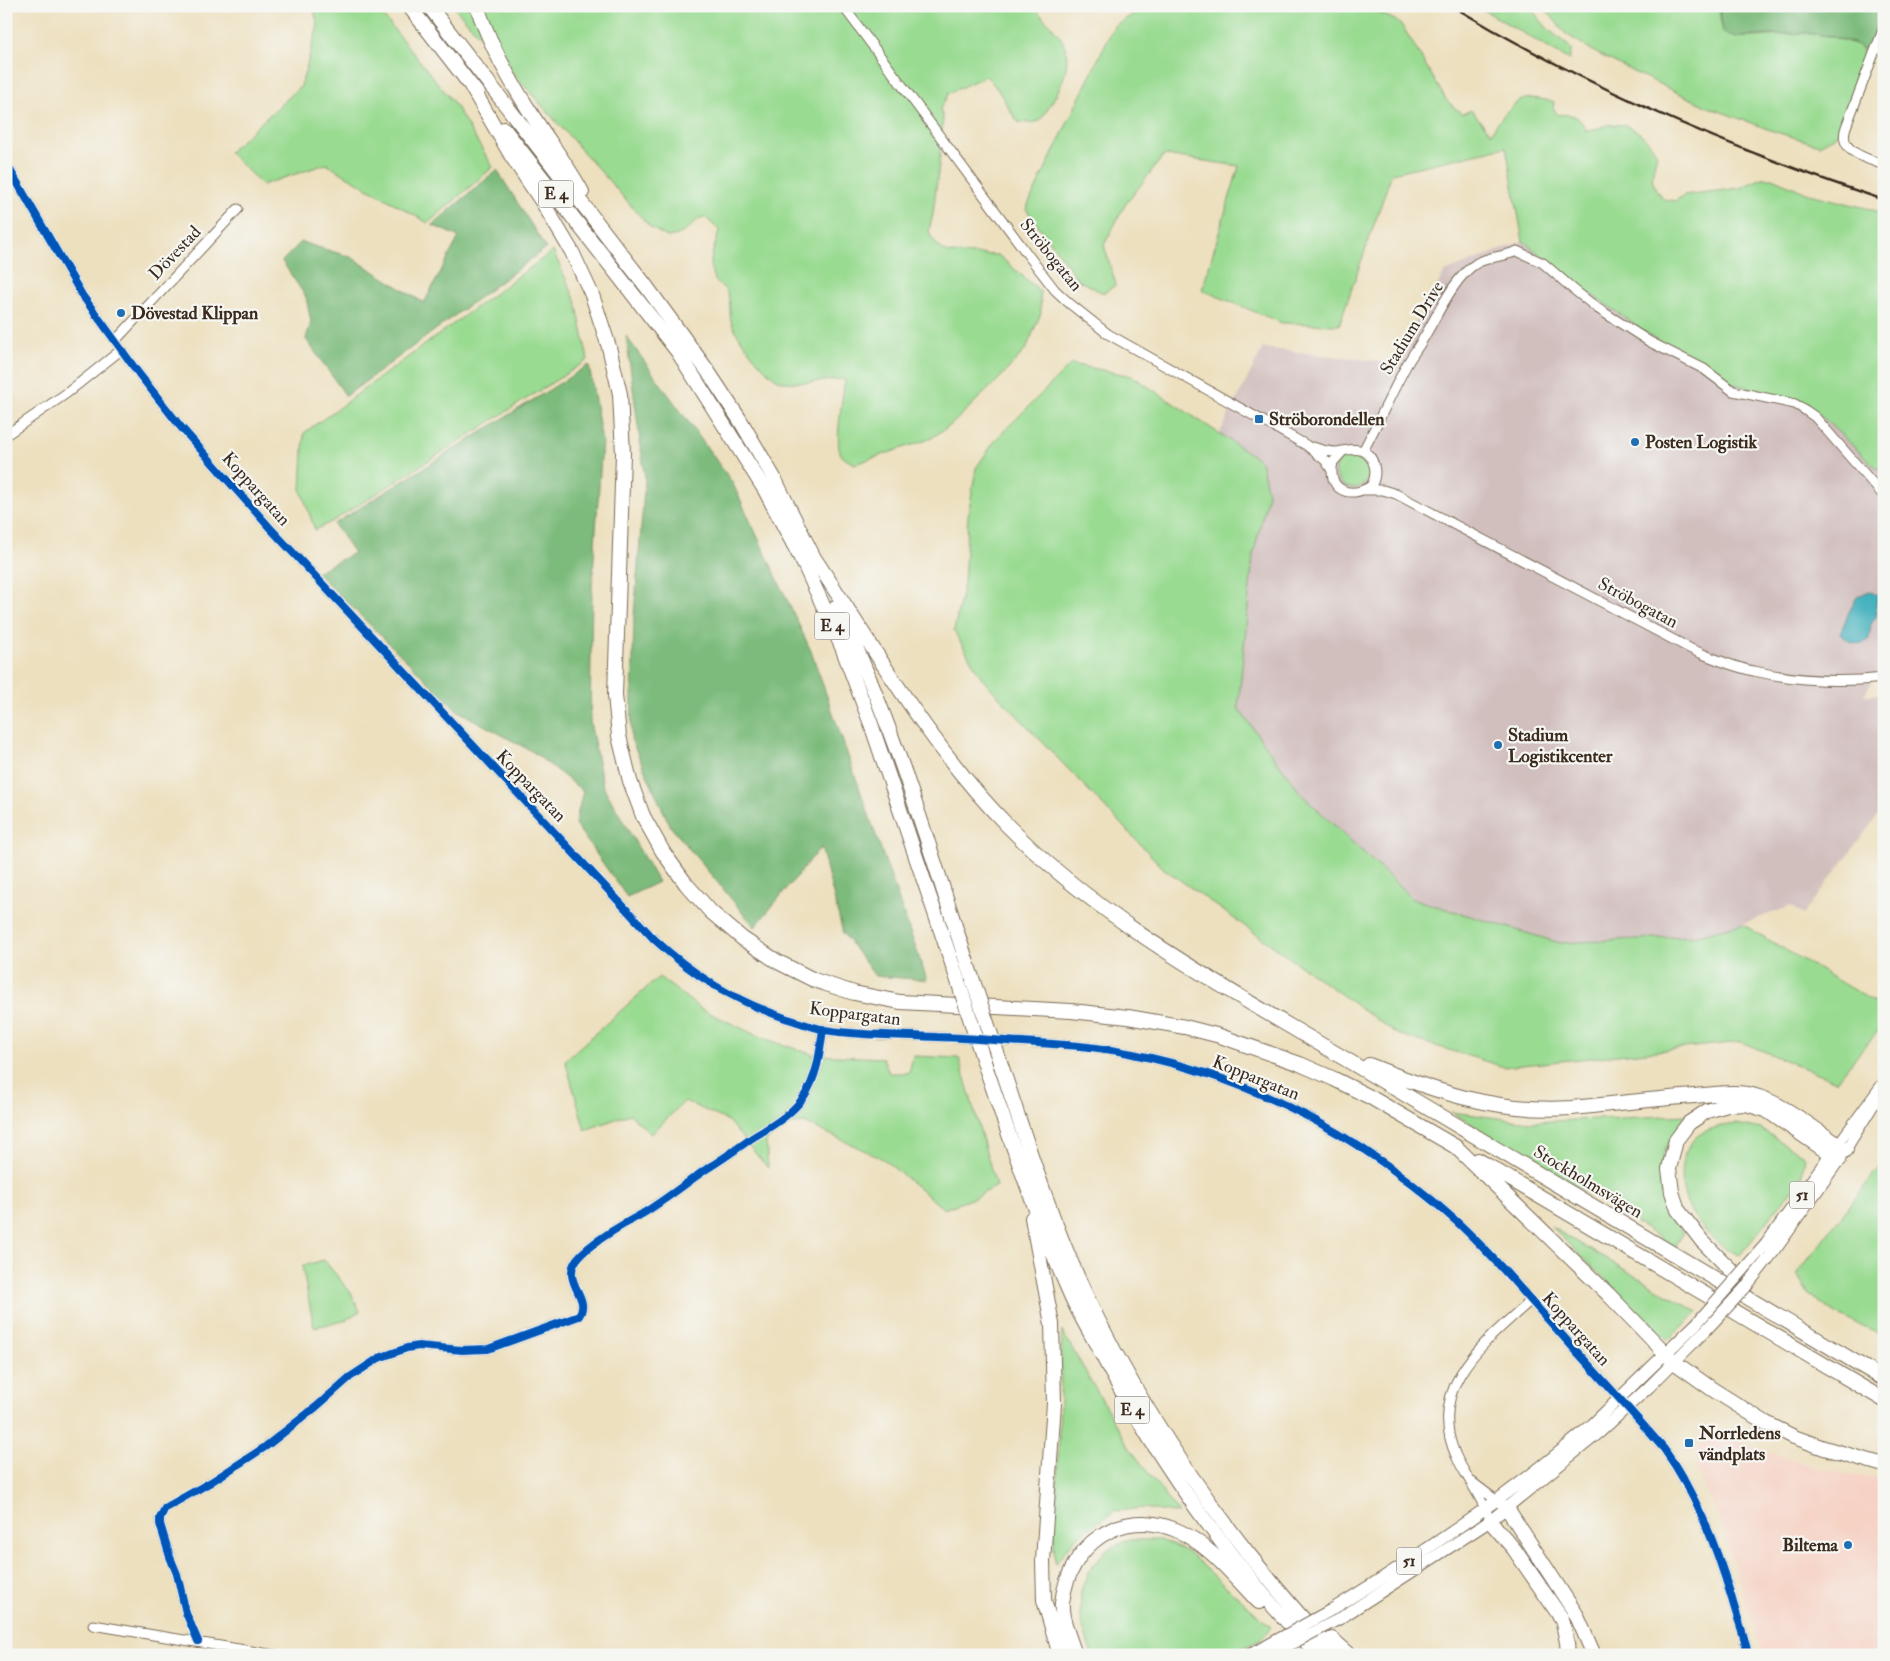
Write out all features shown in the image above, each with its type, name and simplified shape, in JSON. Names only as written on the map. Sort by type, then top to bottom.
[{"type":"highway","name":"E 4","points":[[409,6],[678,352],[765,490],[806,566],[842,647],[874,733],[1022,1174],[1070,1293],[1114,1380],[1156,1450],[1199,1513],[1258,1588],[1317,1655]]},
{"type":"highway","name":"E 4","points":[[429,6],[646,286],[740,420],[774,478],[855,642],[886,723],[1036,1172],[1083,1289],[1126,1373],[1167,1441],[1210,1504],[1278,1589],[1337,1655]]},
{"type":"highway","points":[[477,6],[497,53],[516,89],[572,174],[595,219]]},
{"type":"highway","points":[[471,86],[572,252],[592,295],[609,347],[620,394],[623,454],[615,695],[620,736],[630,781],[643,816],[662,852],[710,912],[743,939],[778,962],[814,980],[854,993],[900,1002],[1071,1011],[1128,1017],[1185,1028],[1253,1046],[1300,1064],[1363,1093],[1456,1147],[1601,1287],[1670,1357],[1734,1404],[1794,1437],[1824,1448],[1884,1464]]},
{"type":"highway","name":"Stockholmsvägen","points":[[814,558],[939,747],[1007,825],[1039,856],[1084,894],[1121,921],[1330,1050],[1884,1379]]},
{"type":"highway","points":[[1330,1050],[1448,1095],[1518,1108],[1570,1108],[1718,1094],[1750,1095],[1778,1106],[1838,1152]]},
{"type":"highway","points":[[1829,1346],[1746,1285],[1702,1242],[1678,1210],[1672,1192],[1669,1169],[1676,1140],[1689,1123],[1708,1111],[1727,1105],[1746,1104],[1766,1110],[1838,1152]]},
{"type":"highway","name":"Stockholmsvägen","points":[[1456,1147],[1884,1400]]},
{"type":"highway","points":[[1022,1174],[1040,1254],[1052,1324],[1054,1403],[1043,1562],[1044,1600],[1060,1655]]},
{"type":"highway","points":[[1502,1505],[1576,1614],[1594,1655]]},
{"type":"highway","points":[[1488,1515],[1562,1619],[1568,1655]]},
{"type":"highway","points":[[1075,1655],[1061,1606],[1066,1579],[1076,1559],[1088,1544],[1108,1530],[1132,1524],[1157,1524],[1177,1530],[1198,1542],[1278,1622],[1317,1655]]},
{"type":"highway","points":[[1278,1589],[1350,1655]]},
{"type":"main road","name":"51","points":[[1596,1428],[1636,1382],[1670,1357],[1744,1289],[1770,1247],[1838,1152]]},
{"type":"main road","name":"51","points":[[1249,1655],[1273,1650],[1335,1615],[1488,1515],[1649,1387],[1670,1357]]},
{"type":"street","name":"Ströbogatan","points":[[843,6],[1055,290],[1115,338],[1306,445],[1318,453],[1331,469]]},
{"type":"street","points":[[1884,27],[1846,127],[1844,138],[1847,146],[1852,151],[1884,165]]},
{"type":"street","name":"Koppargatan","points":[[6,163],[82,295],[159,401],[224,477],[418,688],[654,939],[676,960],[728,995],[762,1010],[823,1030],[878,1035],[1065,1044],[1135,1054],[1238,1084],[1318,1121],[1344,1136],[1395,1170],[1474,1238],[1655,1438],[1686,1482],[1715,1544],[1748,1654]]},
{"type":"street","name":"Dövestad","points":[[115,341],[238,209]]},
{"type":"street","name":"Stadium Drive","points":[[1363,452],[1407,365],[1438,311],[1465,273],[1477,264],[1490,258],[1505,256],[1517,251],[1543,263],[1598,308],[1650,342],[1704,369],[1733,392],[1783,401],[1806,410],[1815,417],[1884,496]]},
{"type":"street","points":[[6,435],[67,393],[121,350]]},
{"type":"street","name":"Ströbogatan","points":[[1306,445],[1327,452],[1343,451]]},
{"type":"street","points":[[1359,450],[1363,452],[1371,459],[1375,466],[1374,482],[1358,493],[1342,491],[1335,484],[1332,477],[1331,469],[1333,462],[1343,451],[1359,450]]},
{"type":"street","name":"Ströbogatan","points":[[1375,474],[1396,494]]},
{"type":"street","name":"Ströbogatan","points":[[1365,490],[1383,490],[1396,494],[1693,650],[1753,671],[1793,678],[1826,681],[1884,678]]},
{"type":"street","points":[[198,1641],[186,1613],[177,1574],[160,1524],[160,1518],[165,1508],[250,1458],[287,1431],[350,1377],[380,1358],[407,1348],[419,1346],[468,1351],[488,1349],[579,1316],[583,1310],[583,1304],[573,1283],[572,1274],[573,1266],[578,1258],[613,1232],[790,1113],[808,1089],[816,1068],[823,1030]]},
{"type":"street","points":[[1838,1152],[1884,1081]]},
{"type":"street","points":[[1838,1152],[1884,1089]]},
{"type":"street","points":[[1488,1515],[1455,1454],[1449,1435],[1448,1417],[1450,1400],[1454,1384],[1462,1369],[1474,1354],[1530,1301]]},
{"type":"street","points":[[1470,1480],[1502,1505]]},
{"type":"street","points":[[93,1625],[275,1655]]},
{"type":"shaded area","points":[[1523,241],[1544,259],[1733,384],[1807,403],[1884,475],[1884,659],[1864,695],[1884,694],[1884,807],[1803,915],[1791,906],[1742,924],[1694,936],[1560,943],[1413,899],[1302,795],[1238,708],[1253,556],[1268,494],[1261,461],[1219,434],[1263,348],[1392,363],[1445,272]]},
{"type":"shaded area","points":[[1702,1425],[1739,1441],[1817,1469],[1884,1480],[1884,1655],[1763,1655],[1720,1520],[1696,1469]]},
{"type":"green space","points":[[313,6],[375,6],[453,102],[493,167],[428,223],[326,164],[262,185],[229,152],[301,86],[318,26]]},
{"type":"green space","points":[[453,6],[1033,6],[1059,35],[1065,46],[1067,57],[1063,80],[1053,101],[1040,121],[1030,123],[1018,122],[995,86],[986,76],[949,93],[940,109],[943,118],[940,156],[933,214],[929,230],[931,237],[939,247],[948,253],[998,255],[1040,291],[1041,313],[1026,349],[1001,377],[952,424],[930,439],[855,464],[846,459],[840,452],[838,438],[845,380],[800,383],[784,382],[772,376],[758,362],[734,327],[730,318],[728,295],[712,273],[712,258],[719,230],[705,217],[683,232],[673,236],[667,237],[651,228]]},
{"type":"green space","points":[[1140,6],[1368,6],[1368,8],[1395,20],[1403,27],[1447,101],[1462,114],[1471,110],[1491,133],[1506,113],[1521,101],[1529,98],[1554,102],[1553,108],[1558,115],[1572,115],[1576,117],[1582,122],[1586,131],[1617,124],[1631,128],[1643,136],[1657,154],[1652,178],[1655,187],[1663,199],[1675,201],[1684,195],[1740,188],[1762,178],[1772,178],[1809,194],[1884,214],[1884,475],[1807,403],[1733,384],[1676,353],[1583,289],[1523,241],[1506,147],[1392,173],[1339,325],[1282,323],[1202,290],[1239,166],[1164,155],[1125,205],[1104,245],[1116,285],[1103,293],[1078,280],[1026,209],[1114,26],[1134,14]]},
{"type":"green space","points":[[1477,6],[1529,6],[1547,28],[1572,49],[1569,60]]},
{"type":"green space","points":[[1543,6],[1719,6],[1723,30],[1727,35],[1733,37],[1762,37],[1800,33],[1823,35],[1856,45],[1862,49],[1865,60],[1838,132],[1834,137],[1819,145],[1773,131],[1708,107],[1598,54],[1566,34]]},
{"type":"green space","points":[[1719,6],[1884,6],[1880,30],[1868,52],[1856,44],[1830,36],[1803,33],[1738,37],[1727,35],[1723,32]]},
{"type":"green space","points":[[497,170],[546,248],[346,396],[306,339],[311,322],[306,297],[282,261],[301,242],[351,257],[424,303],[459,237],[432,225]]},
{"type":"green space","points":[[553,251],[576,301],[588,360],[333,521],[315,530],[301,490],[304,433]]},
{"type":"green space","points":[[626,336],[732,482],[811,651],[927,980],[875,976],[843,933],[821,847],[755,927],[670,826],[631,739],[634,616],[645,478]]},
{"type":"green space","points":[[1071,364],[1132,376],[1261,461],[1268,494],[1253,556],[1238,708],[1302,795],[1413,899],[1560,943],[1694,936],[1742,924],[1884,1008],[1884,1024],[1836,1081],[1741,1042],[1504,1067],[1397,1034],[1163,868],[983,680],[954,631],[964,583],[968,516],[976,468],[997,438]]},
{"type":"green space","points":[[589,365],[602,442],[592,589],[590,722],[603,786],[658,882],[627,897],[575,824],[583,791],[533,752],[458,711],[316,572],[354,553],[334,524]]},
{"type":"green space","points":[[1353,454],[1360,455],[1365,459],[1369,464],[1369,478],[1365,483],[1360,487],[1353,488],[1346,487],[1341,483],[1337,478],[1336,471],[1337,464],[1341,459],[1346,455]]},
{"type":"green space","points":[[659,977],[701,1009],[760,1037],[814,1055],[883,1058],[889,1073],[909,1073],[913,1056],[959,1058],[996,1186],[976,1197],[944,1209],[883,1159],[805,1123],[782,1125],[766,1142],[768,1168],[728,1121],[685,1101],[651,1134],[630,1114],[585,1130],[565,1060]]},
{"type":"green space","points":[[1451,1112],[1530,1122],[1687,1115],[1667,1145],[1660,1166],[1662,1195],[1683,1234],[1675,1247]]},
{"type":"green space","points":[[1736,1124],[1761,1129],[1805,1157],[1801,1179],[1740,1255],[1725,1248],[1700,1224],[1690,1209],[1681,1175],[1683,1159],[1695,1138],[1705,1131]]},
{"type":"green space","points":[[1884,1161],[1884,1336],[1836,1314],[1808,1294],[1797,1274]]},
{"type":"green space","points":[[1551,1227],[1698,1312],[1668,1340]]},
{"type":"green space","points":[[324,1260],[351,1293],[360,1311],[344,1321],[314,1327],[302,1266]]},
{"type":"green space","points":[[1062,1331],[1129,1447],[1179,1514],[1144,1508],[1115,1511],[1075,1538],[1055,1564],[1054,1539]]},
{"type":"green space","points":[[1126,1540],[1160,1540],[1188,1552],[1271,1627],[1259,1641],[1227,1655],[1092,1655],[1080,1619],[1081,1590],[1089,1571],[1105,1551]]},
{"type":"water","points":[[1869,591],[1879,596],[1876,604],[1877,615],[1871,624],[1869,639],[1858,644],[1850,642],[1840,633],[1857,597]]},
{"type":"railway","points":[[1452,6],[1556,64],[1663,115],[1772,160],[1884,200]]},
{"type":"cycle path","points":[[6,163],[82,295],[139,374],[180,426],[270,528],[654,939],[669,952],[699,976],[731,995],[766,1011],[825,1030],[1074,1046],[1133,1054],[1178,1065],[1222,1079],[1265,1096],[1346,1138],[1384,1163],[1421,1191],[1469,1233],[1664,1449],[1686,1484],[1712,1540],[1726,1579],[1748,1655]]},
{"type":"cycle path","points":[[198,1641],[186,1613],[177,1574],[160,1524],[160,1518],[165,1508],[211,1482],[265,1447],[316,1407],[350,1377],[379,1358],[407,1348],[419,1346],[462,1350],[488,1349],[579,1316],[582,1302],[572,1275],[577,1259],[598,1240],[659,1203],[779,1121],[792,1110],[803,1098],[812,1082],[819,1056],[823,1029]]},
{"type":"place","name":"Dövestad Klippan","points":[[121,313]]},
{"type":"place","name":"Ströborondellen","points":[[1259,419]]},
{"type":"place","name":"Posten Logistik","points":[[1635,442]]},
{"type":"place","name":"Stadium Logistikcenter","points":[[1498,745]]},
{"type":"place","name":"Norrledens vändplats","points":[[1689,1443]]},
{"type":"place","name":"Biltema","points":[[1848,1545]]}]
